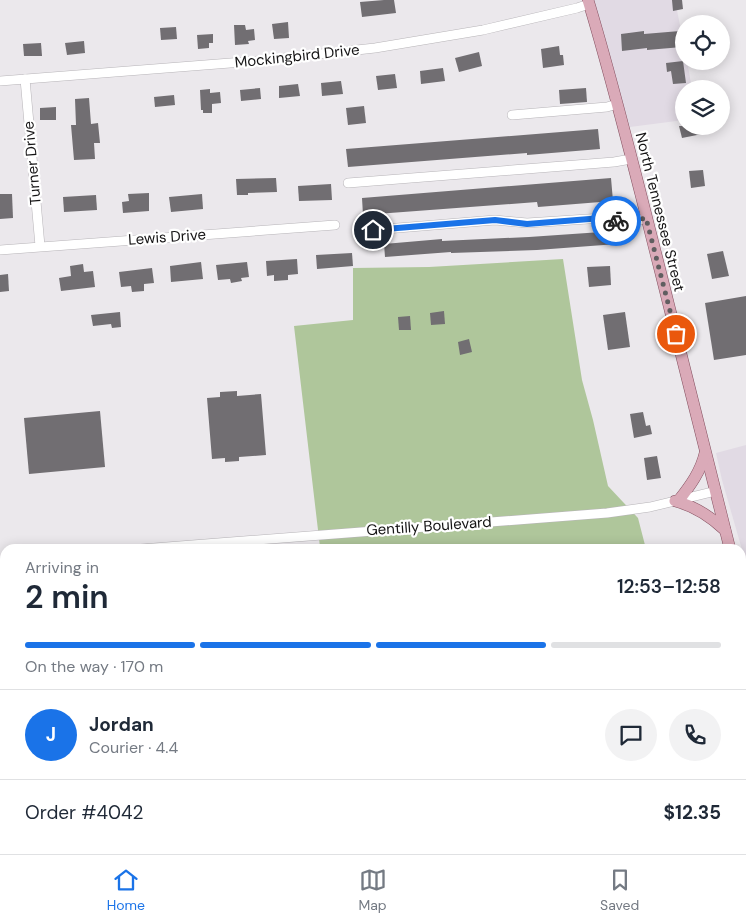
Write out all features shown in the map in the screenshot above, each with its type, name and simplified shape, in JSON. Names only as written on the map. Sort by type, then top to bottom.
[{"type":"main road","name":"North Tennessee Street","points":[[588,2],[617,104],[729,544]]},
{"type":"main road","points":[[706,452],[696,476],[677,501],[702,512],[725,530]]},
{"type":"street","name":"Mockingbird Drive","points":[[0,81],[256,61],[375,48],[483,30],[577,8],[588,2]]},
{"type":"street","name":"Turner Drive","points":[[25,79],[40,246]]},
{"type":"street","points":[[512,115],[607,107],[617,104]]},
{"type":"street","points":[[348,183],[614,162],[631,159]]},
{"type":"street","points":[[373,230],[495,220],[527,224],[602,218],[629,222],[646,218]]},
{"type":"street","name":"Lewis Drive","points":[[0,250],[335,225]]},
{"type":"street","name":"Gentilly Boulevard","points":[[206,544],[607,513],[677,501],[716,491]]},
{"type":"shaded area","points":[[589,0],[675,0],[678,15],[675,15],[675,70],[689,70],[690,80],[675,80],[675,121],[630,127]]},
{"type":"shaded area","points":[[746,445],[746,544],[740,544],[716,453]]},
{"type":"green space","points":[[563,259],[582,380],[608,486],[638,518],[645,544],[320,544],[294,326],[353,320],[353,268],[429,267]]},
{"type":"building","points":[[394,0],[396,13],[362,17],[360,2]]},
{"type":"building","points":[[672,0],[682,0],[683,9],[673,11]]},
{"type":"building","points":[[288,22],[289,38],[274,39],[272,24]]},
{"type":"building","points":[[234,25],[245,25],[246,30],[254,29],[255,40],[248,41],[249,44],[235,45]]},
{"type":"building","points":[[176,27],[177,39],[161,40],[160,28]]},
{"type":"building","points":[[644,31],[644,34],[675,31],[675,48],[622,51],[621,34]]},
{"type":"building","points":[[213,34],[213,43],[209,43],[209,48],[198,49],[197,35]]},
{"type":"building","points":[[84,41],[85,53],[67,55],[65,43]]},
{"type":"building","points":[[41,43],[42,56],[24,56],[23,44]]},
{"type":"building","points":[[559,46],[560,55],[563,55],[564,65],[543,68],[541,49]]},
{"type":"building","points":[[479,52],[482,66],[459,72],[455,58]]},
{"type":"building","points":[[675,62],[675,70],[684,70],[686,80],[675,80],[675,84],[673,84],[671,71],[667,72],[666,63]]},
{"type":"building","points":[[443,68],[445,81],[421,84],[420,71]]},
{"type":"building","points":[[395,74],[397,88],[378,90],[376,76]]},
{"type":"building","points":[[341,81],[343,94],[322,96],[321,83]]},
{"type":"building","points":[[298,84],[300,96],[279,98],[279,86]]},
{"type":"building","points":[[260,88],[261,99],[241,101],[240,90]]},
{"type":"building","points":[[586,88],[587,102],[560,104],[559,90]]},
{"type":"building","points":[[210,89],[210,93],[220,92],[221,103],[212,104],[212,113],[203,113],[203,110],[201,110],[200,90]]},
{"type":"building","points":[[174,95],[175,105],[155,107],[154,97]]},
{"type":"building","points":[[89,98],[91,124],[98,123],[100,143],[94,143],[95,159],[74,160],[71,125],[76,125],[75,99]]},
{"type":"building","points":[[364,106],[366,123],[348,125],[346,108]]},
{"type":"building","points":[[56,107],[56,120],[40,120],[40,108]]},
{"type":"building","points":[[598,129],[600,149],[348,167],[346,149]]},
{"type":"building","points":[[681,135],[697,135],[682,138]]},
{"type":"building","points":[[703,170],[705,186],[691,188],[689,171]]},
{"type":"building","points":[[276,178],[277,192],[237,195],[236,179]]},
{"type":"building","points":[[611,178],[613,201],[538,207],[537,202],[363,215],[362,198]]},
{"type":"building","points":[[331,184],[332,200],[299,201],[298,186]]},
{"type":"building","points":[[149,193],[149,211],[123,213],[122,202],[129,201],[128,194]]},
{"type":"building","points":[[0,194],[12,194],[13,218],[0,219]]},
{"type":"building","points":[[202,194],[203,209],[171,212],[169,197]]},
{"type":"building","points":[[96,195],[97,210],[64,212],[63,197]]},
{"type":"building","points":[[616,231],[617,244],[537,250],[451,252],[385,257],[384,244],[442,239],[442,241]]},
{"type":"building","points":[[723,251],[729,276],[712,279],[707,254]]},
{"type":"building","points":[[352,253],[353,266],[317,269],[316,255]]},
{"type":"building","points":[[297,259],[298,274],[288,275],[288,280],[274,281],[274,275],[267,276],[266,261]]},
{"type":"building","points":[[201,262],[203,279],[171,282],[170,266]]},
{"type":"building","points":[[247,262],[249,277],[241,278],[242,281],[231,283],[230,279],[218,280],[216,265]]},
{"type":"building","points":[[83,264],[84,272],[93,271],[95,287],[61,291],[59,278],[71,276],[70,266]]},
{"type":"building","points":[[610,266],[611,285],[589,287],[587,267]]},
{"type":"building","points":[[152,268],[154,283],[144,284],[144,291],[132,292],[131,286],[121,287],[119,272]]},
{"type":"building","points":[[8,274],[9,291],[0,292],[0,275]]},
{"type":"building","points":[[746,296],[746,355],[714,360],[705,303]]},
{"type":"building","points":[[444,311],[445,324],[431,325],[430,313]]},
{"type":"building","points":[[120,312],[121,327],[112,328],[111,324],[93,326],[91,315]]},
{"type":"building","points":[[625,312],[630,347],[608,350],[603,315]]},
{"type":"building","points":[[410,316],[411,330],[399,330],[398,317]]},
{"type":"building","points":[[469,339],[472,352],[460,355],[458,342]]},
{"type":"building","points":[[237,391],[237,396],[261,394],[266,455],[239,457],[239,461],[225,462],[225,458],[212,459],[207,398],[220,397],[220,392]]},
{"type":"building","points":[[100,411],[105,467],[29,474],[24,418]]},
{"type":"building","points":[[643,412],[646,426],[650,425],[652,434],[634,438],[630,414]]},
{"type":"building","points":[[657,456],[661,478],[647,480],[644,458]]},
{"type":"way so far","points":[[616,221],[629,222],[646,218],[676,334]]},
{"type":"route","points":[[373,230],[495,220],[527,224],[602,218],[616,221]]}]
